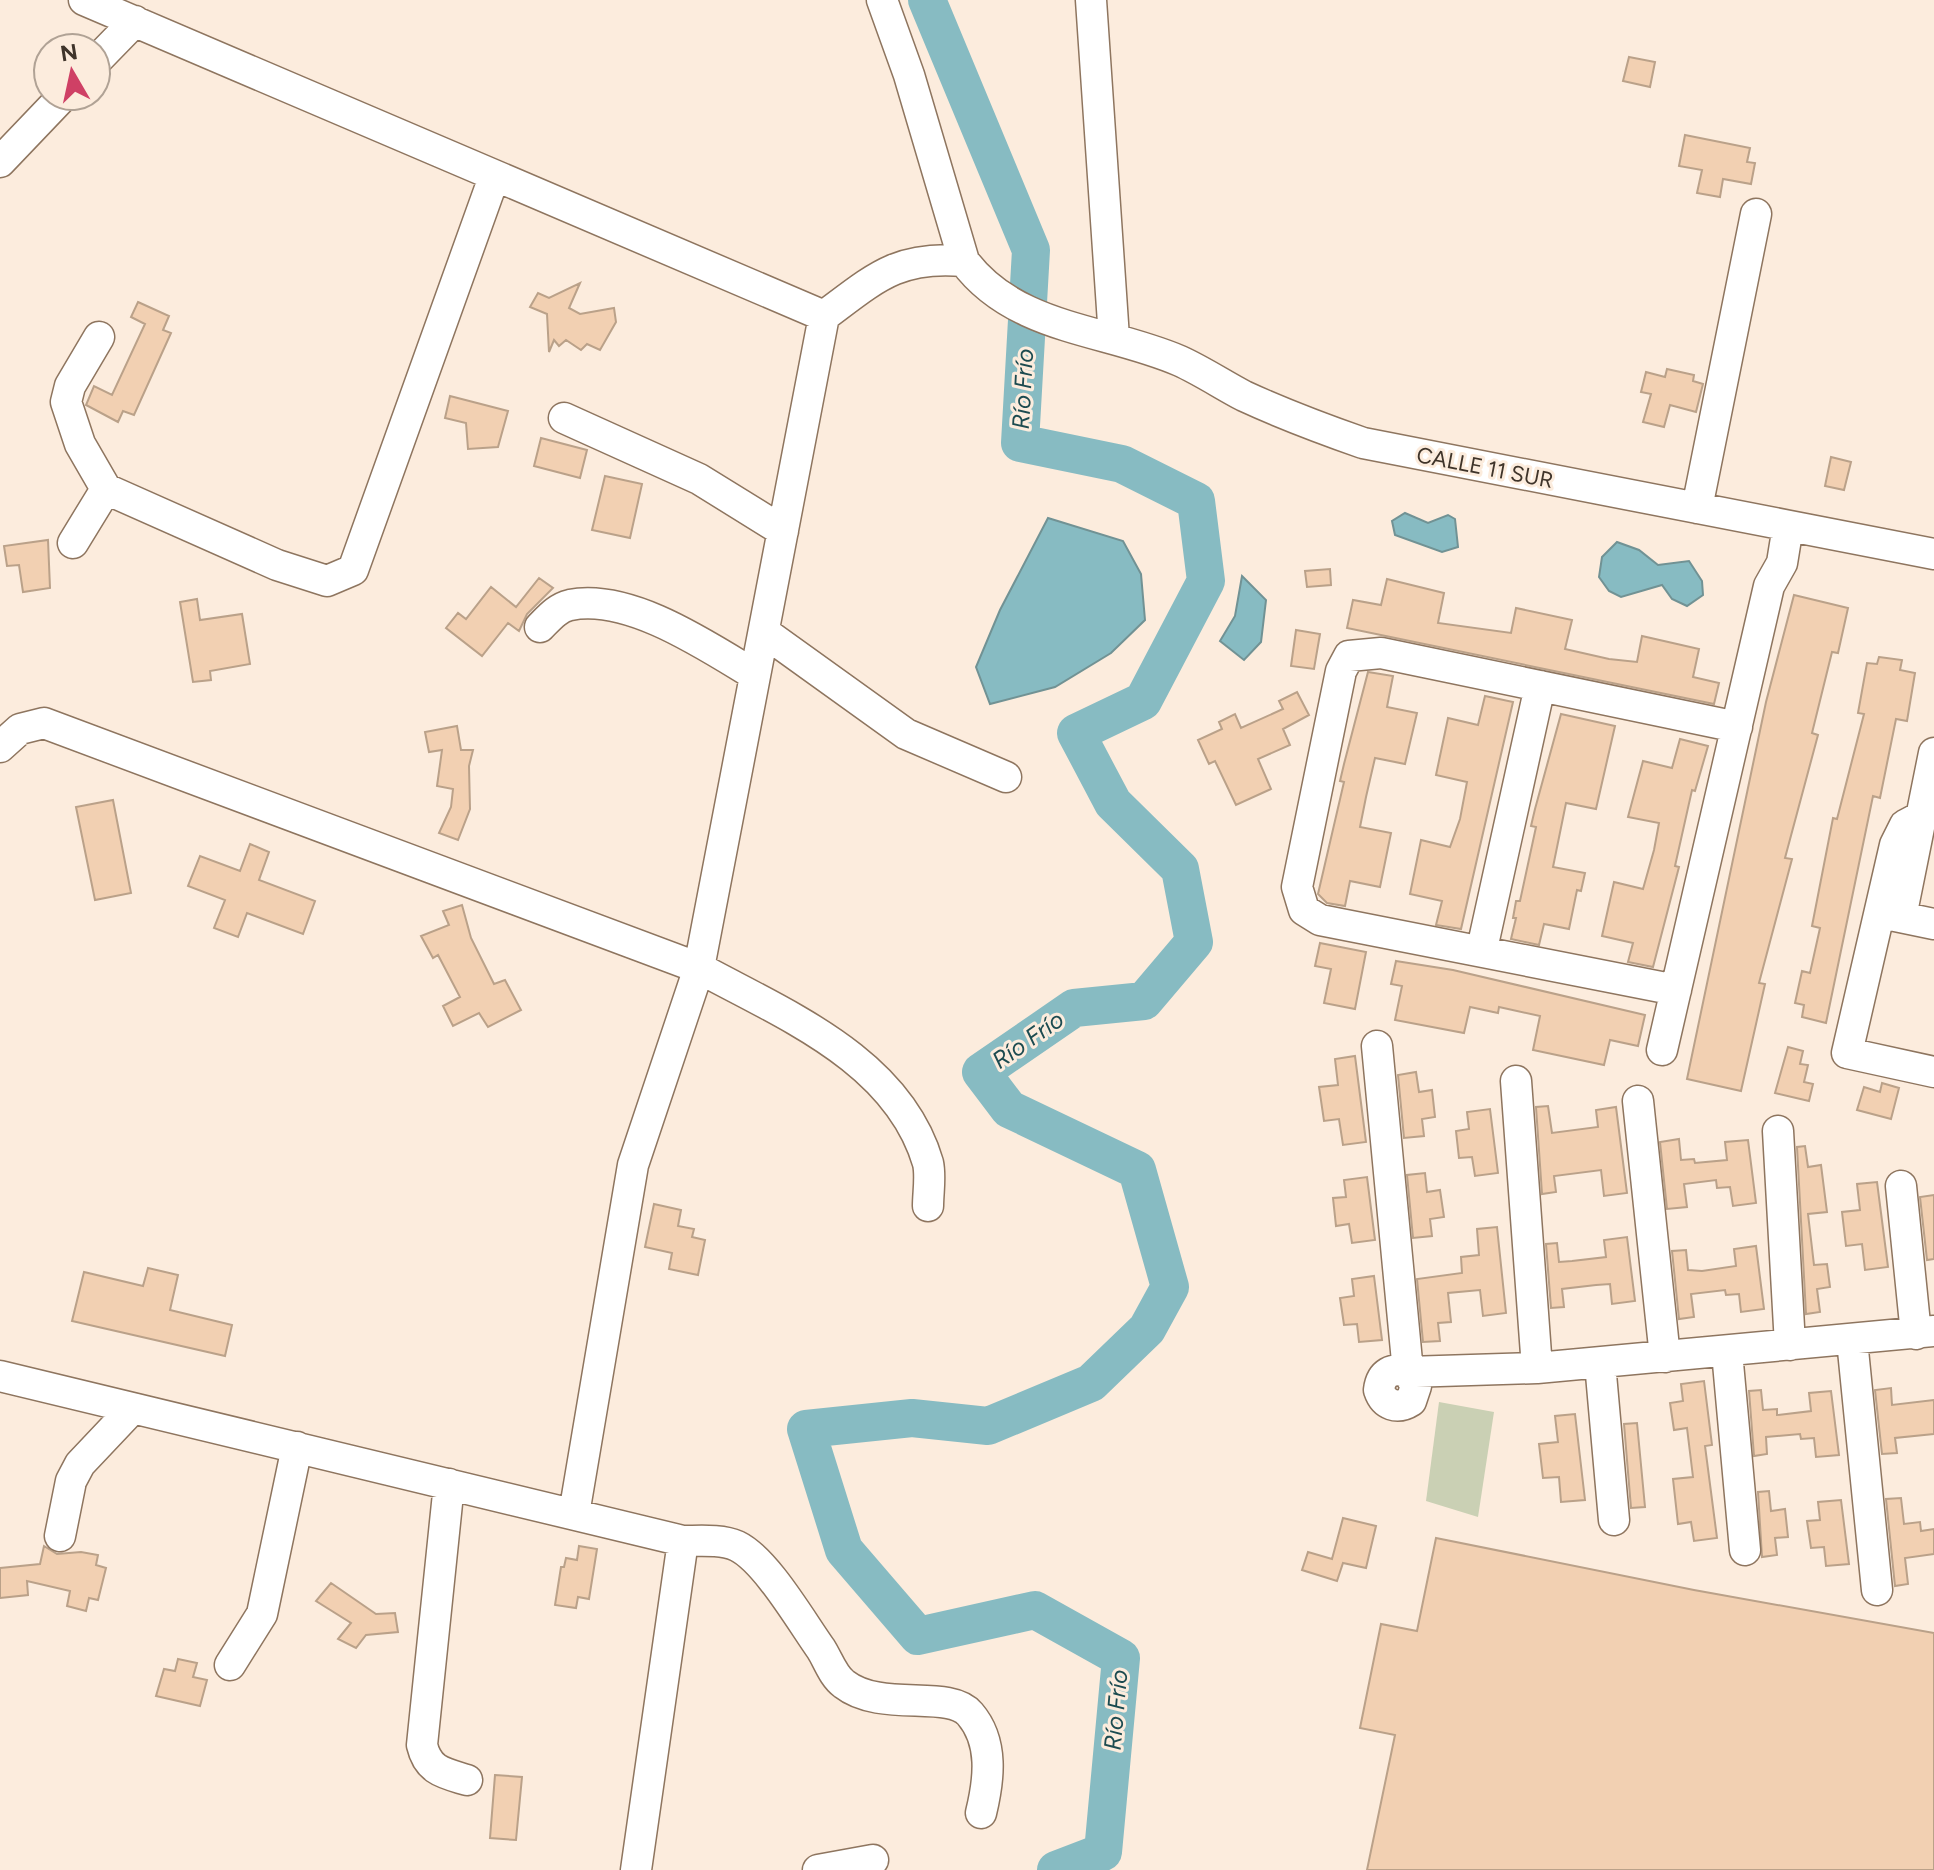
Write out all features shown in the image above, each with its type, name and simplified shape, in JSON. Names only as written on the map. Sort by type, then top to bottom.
[{"type":"street","points":[[84,0],[824,316]]},
{"type":"street","points":[[574,1514],[633,1165],[699,968],[824,316],[872,281],[910,261],[964,261],[909,75],[882,0]]},
{"type":"street","points":[[1091,0],[1114,338]]},
{"type":"street","points":[[112,45],[135,21]]},
{"type":"street","points":[[0,162],[48,112]]},
{"type":"street","points":[[99,337],[70,386],[66,402],[80,444],[106,489],[277,565],[327,581],[353,570],[494,177]]},
{"type":"street","points":[[1697,508],[1756,214]]},
{"type":"street","name":"CALLE 11 SUR","points":[[964,261],[981,283],[1002,299],[1054,323],[1114,338],[1183,362],[1256,401],[1363,443],[1934,554]]},
{"type":"street","points":[[564,418],[699,479],[783,531]]},
{"type":"street","points":[[73,543],[106,489]]},
{"type":"street","points":[[1662,1050],[1769,586],[1782,563],[1777,524]]},
{"type":"street","points":[[540,627],[556,611],[571,605],[601,606],[651,618],[686,633],[755,675]]},
{"type":"street","points":[[764,632],[906,734],[1006,777]]},
{"type":"street","points":[[1676,990],[1482,949],[1320,920],[1304,910],[1297,887],[1341,671],[1349,656],[1381,653],[1737,727]]},
{"type":"street","points":[[1482,949],[1540,686]]},
{"type":"street","points":[[0,747],[20,729],[44,723],[699,968],[796,1020],[866,1066],[912,1125],[929,1165],[928,1206]]},
{"type":"street","points":[[1934,753],[1922,816],[1905,825],[1895,845],[1890,915],[1847,1053],[1934,1072]]},
{"type":"street","points":[[1890,915],[1934,924]]},
{"type":"street","points":[[1377,1046],[1408,1372],[1537,1368],[1925,1332],[1901,1186]]},
{"type":"street","points":[[1516,1081],[1537,1368]]},
{"type":"street","points":[[1638,1101],[1665,1357]]},
{"type":"street","points":[[1778,1131],[1790,1345]]},
{"type":"street","points":[[1852,1340],[1877,1590]]},
{"type":"street","points":[[1727,1352],[1745,1550]]},
{"type":"street","points":[[1600,1363],[1614,1520]]},
{"type":"street","points":[[0,1376],[689,1541],[735,1545],[760,1560],[840,1682],[863,1697],[899,1702],[953,1703],[970,1713],[986,1743],[989,1781],[981,1813]]},
{"type":"street","points":[[60,1536],[71,1481],[80,1464],[132,1409]]},
{"type":"street","points":[[230,1665],[262,1614],[297,1447]]},
{"type":"street","points":[[449,1484],[422,1745],[425,1761],[436,1771],[467,1780]]},
{"type":"street","points":[[636,1870],[689,1541]]},
{"type":"street","points":[[657,1870],[655,1859],[689,1541]]},
{"type":"street","points":[[818,1870],[873,1860]]},
{"type":"green space","points":[[1439,1402],[1494,1412],[1478,1517],[1426,1501]]},
{"type":"water","points":[[1405,513],[1428,523],[1448,515],[1455,519],[1458,547],[1442,552],[1395,535],[1392,521]]},
{"type":"water","points":[[1048,518],[1123,541],[1141,574],[1145,620],[1111,653],[1055,687],[990,704],[976,667],[1000,610]]},
{"type":"water","points":[[1617,542],[1639,550],[1658,565],[1689,561],[1702,581],[1703,595],[1687,606],[1672,599],[1662,585],[1621,597],[1609,591],[1599,577],[1602,557]]},
{"type":"water","points":[[1242,576],[1266,600],[1261,642],[1244,660],[1220,641],[1235,616]]},
{"type":"building","points":[[1629,57],[1655,62],[1650,87],[1623,81]]},
{"type":"building","points":[[1685,135],[1750,148],[1747,162],[1755,163],[1751,184],[1723,179],[1720,197],[1697,193],[1702,170],[1679,166]]},
{"type":"building","points":[[580,283],[569,308],[580,314],[614,308],[616,322],[600,350],[587,344],[581,350],[566,340],[559,346],[554,340],[549,352],[547,314],[530,307],[538,293],[549,298]]},
{"type":"building","points":[[138,302],[169,316],[163,330],[171,333],[134,415],[123,411],[118,422],[86,405],[94,386],[112,395],[145,324],[131,317]]},
{"type":"building","points":[[1667,369],[1694,375],[1693,381],[1703,384],[1696,412],[1670,405],[1664,427],[1643,422],[1651,394],[1641,392],[1646,372],[1665,377]]},
{"type":"building","points":[[450,396],[508,411],[498,447],[468,449],[466,423],[445,418]]},
{"type":"building","points":[[541,438],[587,450],[580,478],[534,466]]},
{"type":"building","points":[[1831,457],[1851,462],[1844,490],[1825,486]]},
{"type":"building","points":[[605,476],[642,484],[630,538],[592,530]]},
{"type":"building","points":[[48,540],[50,588],[23,592],[19,565],[7,566],[4,546]]},
{"type":"building","points":[[1330,569],[1331,585],[1307,587],[1305,571]]},
{"type":"building","points":[[539,578],[553,588],[527,614],[519,631],[508,623],[482,656],[446,628],[458,613],[466,619],[491,587],[516,607]]},
{"type":"building","points":[[1387,579],[1444,593],[1438,623],[1511,633],[1516,608],[1572,620],[1565,649],[1609,659],[1637,662],[1642,636],[1699,649],[1693,677],[1719,683],[1714,704],[1347,628],[1353,600],[1381,605]]},
{"type":"building","points":[[1794,595],[1848,608],[1838,653],[1832,652],[1812,733],[1818,735],[1785,858],[1792,859],[1759,983],[1765,984],[1741,1091],[1687,1079],[1766,702]]},
{"type":"building","points":[[197,599],[200,620],[242,614],[250,664],[210,671],[211,680],[193,682],[180,602]]},
{"type":"building","points":[[1296,630],[1320,634],[1314,669],[1291,666]]},
{"type":"building","points":[[1879,657],[1902,660],[1900,670],[1915,673],[1907,721],[1896,719],[1880,798],[1873,796],[1826,1023],[1802,1017],[1804,1005],[1795,1003],[1802,971],[1810,973],[1820,928],[1812,926],[1833,818],[1837,819],[1864,714],[1858,713],[1867,663],[1877,664]]},
{"type":"building","points":[[1368,672],[1393,676],[1387,707],[1417,713],[1405,764],[1375,758],[1366,797],[1360,827],[1391,833],[1380,887],[1350,881],[1345,906],[1327,903],[1318,894],[1344,782],[1340,781]]},
{"type":"building","points":[[1297,692],[1309,715],[1283,729],[1290,745],[1258,759],[1271,789],[1236,805],[1215,761],[1209,764],[1198,740],[1222,729],[1219,722],[1235,714],[1241,728],[1283,709],[1279,701]]},
{"type":"building","points":[[1485,696],[1513,702],[1461,929],[1436,925],[1442,901],[1410,894],[1421,840],[1450,847],[1460,819],[1467,782],[1436,775],[1448,718],[1478,725]]},
{"type":"building","points":[[1561,714],[1615,726],[1596,809],[1566,803],[1553,867],[1585,873],[1581,891],[1577,890],[1569,929],[1544,924],[1539,945],[1511,939],[1516,918],[1513,918],[1516,901],[1520,901],[1536,827],[1531,826],[1535,809]]},
{"type":"building","points":[[457,726],[461,750],[473,750],[469,766],[470,809],[458,840],[439,833],[451,807],[453,789],[437,786],[442,750],[429,752],[425,732]]},
{"type":"building","points":[[1680,739],[1708,746],[1695,791],[1692,790],[1675,866],[1679,867],[1653,967],[1628,962],[1633,943],[1602,936],[1614,882],[1643,889],[1654,850],[1659,823],[1628,817],[1643,761],[1672,768]]},
{"type":"building","points":[[113,800],[131,893],[95,900],[76,807]]},
{"type":"building","points":[[250,844],[269,852],[259,880],[315,901],[303,934],[247,913],[238,937],[214,928],[225,900],[188,886],[200,856],[240,871]]},
{"type":"building","points":[[462,905],[471,938],[494,984],[505,980],[521,1010],[488,1027],[479,1013],[453,1026],[443,1006],[460,997],[438,955],[433,958],[421,936],[449,925],[443,911]]},
{"type":"building","points":[[1320,943],[1366,952],[1355,1009],[1324,1003],[1331,969],[1315,966]]},
{"type":"building","points":[[1396,961],[1453,970],[1645,1015],[1638,1046],[1610,1040],[1604,1065],[1533,1050],[1540,1016],[1499,1007],[1498,1013],[1470,1007],[1464,1033],[1395,1020],[1402,986],[1391,984]]},
{"type":"building","points":[[1788,1047],[1803,1051],[1800,1064],[1808,1065],[1804,1082],[1813,1084],[1809,1101],[1775,1093]]},
{"type":"building","points":[[1355,1056],[1366,1142],[1343,1145],[1339,1119],[1324,1121],[1319,1087],[1338,1085],[1335,1059]]},
{"type":"building","points":[[1416,1072],[1419,1092],[1432,1090],[1435,1117],[1422,1119],[1424,1136],[1404,1138],[1398,1075]]},
{"type":"building","points":[[1882,1083],[1899,1088],[1891,1119],[1857,1110],[1864,1087],[1880,1092]]},
{"type":"building","points":[[1548,1106],[1552,1133],[1598,1127],[1596,1110],[1616,1107],[1627,1193],[1604,1196],[1601,1170],[1554,1176],[1556,1192],[1542,1194],[1536,1107]]},
{"type":"building","points":[[1490,1109],[1498,1173],[1475,1176],[1472,1157],[1459,1158],[1456,1131],[1469,1129],[1467,1112]]},
{"type":"building","points":[[1679,1139],[1681,1160],[1694,1159],[1695,1163],[1727,1160],[1725,1142],[1748,1140],[1756,1203],[1733,1206],[1730,1187],[1717,1188],[1716,1180],[1684,1184],[1687,1207],[1667,1209],[1660,1142]]},
{"type":"building","points":[[1805,1146],[1808,1167],[1821,1165],[1827,1212],[1808,1214],[1814,1265],[1827,1264],[1830,1287],[1817,1289],[1820,1312],[1806,1314],[1797,1147]]},
{"type":"building","points":[[1425,1173],[1427,1192],[1440,1190],[1444,1217],[1430,1219],[1432,1236],[1413,1238],[1407,1175]]},
{"type":"building","points":[[1367,1177],[1375,1240],[1352,1243],[1349,1224],[1336,1226],[1333,1198],[1346,1197],[1344,1180]]},
{"type":"building","points":[[1877,1182],[1888,1267],[1865,1270],[1862,1244],[1846,1246],[1842,1212],[1860,1210],[1857,1184]]},
{"type":"building","points":[[1934,1195],[1934,1259],[1927,1260],[1920,1197]]},
{"type":"building","points":[[654,1204],[681,1210],[678,1226],[694,1229],[692,1237],[705,1240],[698,1275],[669,1269],[672,1253],[645,1247]]},
{"type":"building","points":[[1497,1227],[1506,1313],[1483,1316],[1480,1290],[1448,1293],[1451,1322],[1438,1323],[1440,1341],[1423,1342],[1417,1279],[1462,1273],[1461,1257],[1479,1255],[1477,1229]]},
{"type":"building","points":[[1627,1237],[1635,1301],[1612,1304],[1610,1284],[1596,1285],[1562,1289],[1564,1307],[1551,1308],[1546,1244],[1557,1243],[1559,1262],[1572,1261],[1606,1257],[1604,1240]]},
{"type":"building","points":[[1756,1246],[1764,1309],[1741,1312],[1739,1294],[1726,1295],[1725,1290],[1691,1294],[1694,1317],[1679,1319],[1672,1251],[1686,1250],[1688,1270],[1702,1271],[1736,1266],[1734,1249]]},
{"type":"building","points":[[148,1268],[178,1275],[170,1310],[232,1325],[225,1356],[72,1321],[84,1272],[143,1286]]},
{"type":"building","points":[[1374,1276],[1382,1340],[1359,1342],[1357,1324],[1344,1325],[1340,1298],[1354,1296],[1352,1279]]},
{"type":"building","points":[[1704,1381],[1712,1445],[1705,1446],[1717,1538],[1694,1541],[1691,1522],[1678,1524],[1673,1479],[1693,1477],[1687,1428],[1674,1430],[1670,1403],[1683,1401],[1681,1384]]},
{"type":"building","points":[[1891,1388],[1892,1405],[1934,1400],[1934,1434],[1895,1438],[1897,1453],[1882,1454],[1875,1390]]},
{"type":"building","points":[[1761,1390],[1763,1410],[1777,1409],[1777,1415],[1811,1411],[1809,1393],[1831,1391],[1839,1455],[1816,1457],[1814,1438],[1801,1439],[1800,1434],[1766,1437],[1767,1454],[1754,1456],[1749,1391]]},
{"type":"building","points":[[1575,1414],[1585,1500],[1561,1502],[1559,1477],[1543,1478],[1539,1444],[1558,1442],[1555,1416]]},
{"type":"building","points":[[1637,1423],[1645,1507],[1631,1508],[1624,1424]]},
{"type":"building","points":[[1769,1491],[1771,1511],[1785,1509],[1788,1537],[1775,1538],[1777,1555],[1762,1557],[1758,1492]]},
{"type":"building","points":[[1901,1498],[1904,1524],[1920,1522],[1921,1531],[1934,1529],[1934,1554],[1905,1558],[1908,1584],[1895,1586],[1886,1499]]},
{"type":"building","points":[[1841,1500],[1849,1564],[1826,1566],[1824,1547],[1811,1548],[1807,1521],[1820,1520],[1818,1502]]},
{"type":"building","points":[[1343,1518],[1376,1526],[1366,1568],[1343,1563],[1337,1581],[1302,1570],[1308,1552],[1332,1559]]},
{"type":"building","points":[[1436,1538],[1694,1590],[1934,1633],[1934,1870],[1367,1870],[1395,1735],[1360,1728],[1381,1624],[1417,1631]]},
{"type":"building","points":[[44,1546],[57,1554],[81,1552],[98,1555],[96,1565],[106,1568],[98,1600],[89,1598],[86,1611],[67,1606],[70,1591],[27,1581],[28,1595],[0,1598],[0,1568],[40,1564]]},
{"type":"building","points":[[579,1546],[597,1549],[589,1599],[578,1597],[576,1608],[555,1605],[561,1567],[564,1567],[566,1558],[577,1560]]},
{"type":"building","points":[[331,1583],[376,1614],[395,1613],[398,1632],[366,1635],[356,1648],[338,1639],[351,1623],[316,1601]]},
{"type":"building","points":[[178,1659],[197,1663],[193,1677],[207,1680],[200,1706],[156,1696],[164,1669],[175,1671]]},
{"type":"building","points":[[495,1775],[522,1777],[516,1840],[490,1838]]},
{"type":"waterway","name":"Río Frío","points":[[927,0],[1031,250],[1020,443],[1122,464],[1196,501],[1206,581],[1143,701],[1076,733],[1113,803],[1180,869],[1194,942],[1144,1001],[1074,1008],[981,1072],[1009,1109],[1137,1170],[1170,1287],[1147,1329],[1091,1383],[988,1426],[912,1418],[806,1429],[844,1550],[918,1636],[1035,1610],[1121,1658],[1103,1852],[1056,1870]]}]
